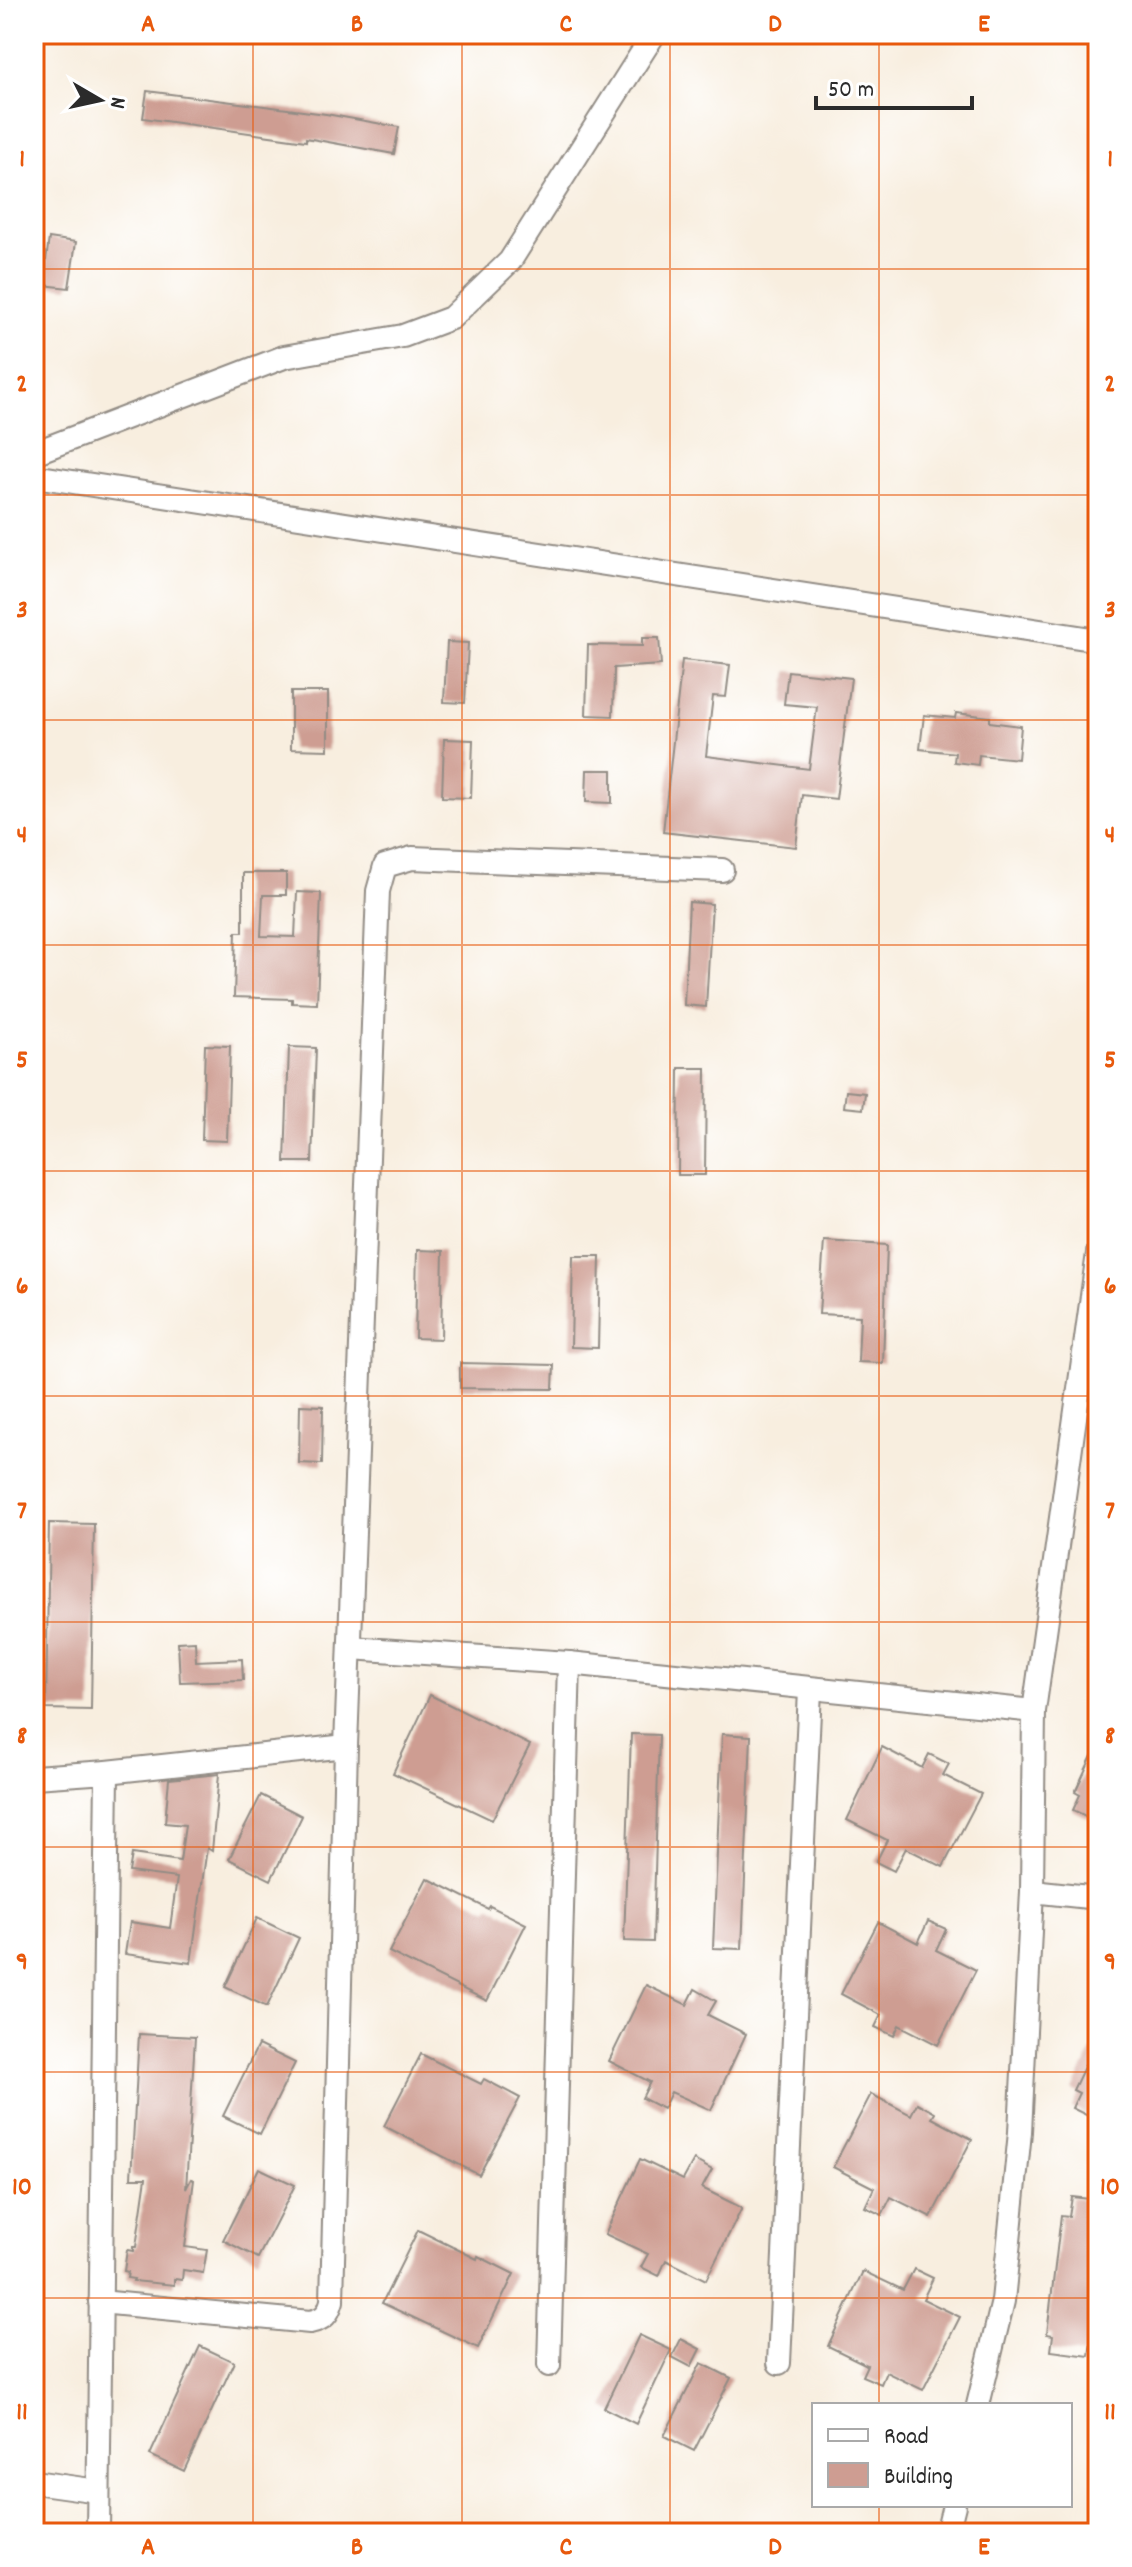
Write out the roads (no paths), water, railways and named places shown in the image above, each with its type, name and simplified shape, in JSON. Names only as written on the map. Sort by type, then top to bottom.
[{"type":"street","points":[[34,453],[284,357],[403,336],[451,318],[510,261],[654,34]]},
{"type":"street","points":[[34,476],[1098,640]]},
{"type":"street","points":[[100,2302],[310,2322],[323,2319],[332,2301],[346,1746],[378,891],[385,866],[412,858],[722,870]]},
{"type":"street","points":[[978,2403],[1003,2301],[1020,2132],[1032,1891],[1034,1711],[1092,1343],[1098,1253]]},
{"type":"street","points":[[351,1648],[569,1663],[1034,1711]]},
{"type":"street","points":[[549,2365],[569,1663]]},
{"type":"street","points":[[779,2363],[810,1690]]},
{"type":"street","points":[[34,1777],[346,1746]]},
{"type":"street","points":[[98,2533],[107,1772]]},
{"type":"street","points":[[1032,1891],[1098,1898]]},
{"type":"street","points":[[34,2482],[98,2491]]},
{"type":"street","points":[[947,2533],[954,2507]]}]
